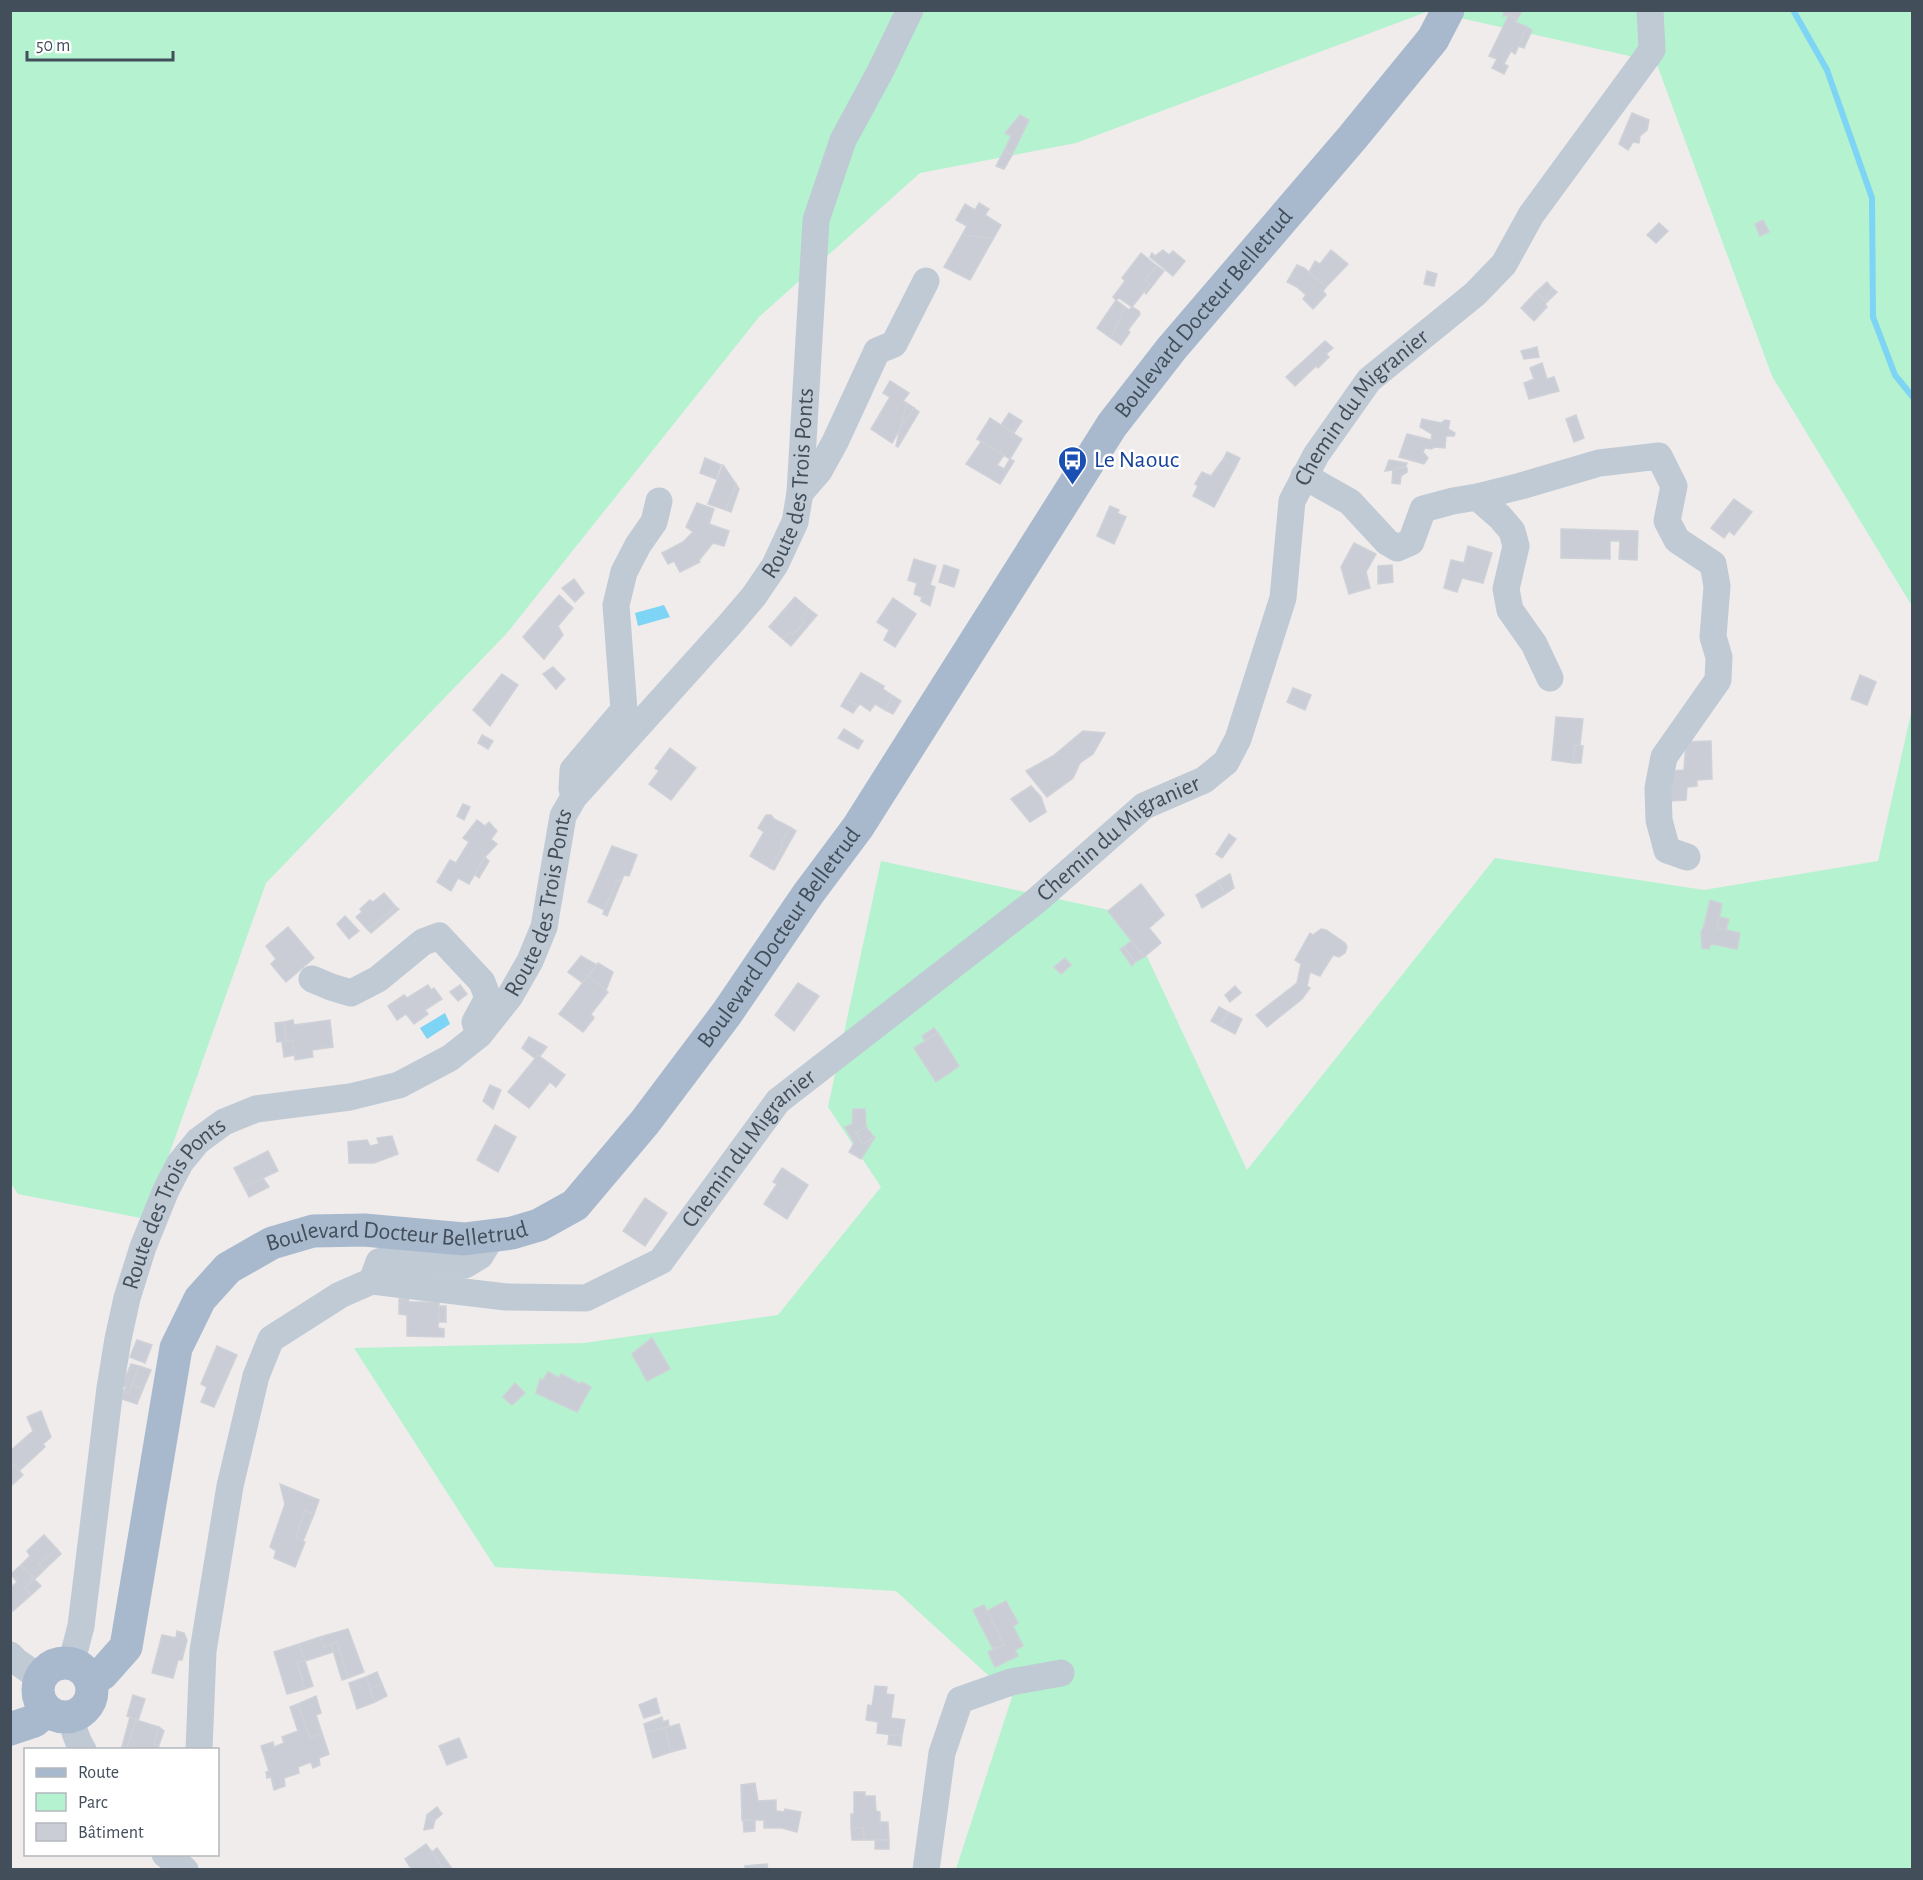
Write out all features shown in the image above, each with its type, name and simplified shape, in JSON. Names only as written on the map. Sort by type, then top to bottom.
[{"type":"main road","name":"Boulevard Docteur Belletrud","points":[[81,1672],[102,1674],[126,1647],[176,1348],[200,1299],[228,1268],[272,1243],[312,1231],[364,1230],[464,1239],[512,1233],[538,1225],[575,1205],[645,1122],[728,1013],[808,894],[858,827],[1112,425],[1172,348],[1352,138],[1433,39],[1448,10]]},
{"type":"main road","points":[[10,1729],[59,1714],[82,1712],[89,1703],[92,1691],[81,1672],[60,1663],[50,1667],[40,1678],[37,1687],[38,1700],[59,1714]]},
{"type":"street","name":"Route des Trois Ponts","points":[[81,1672],[81,1626],[118,1339],[127,1298],[143,1247],[166,1190],[180,1163],[198,1141],[224,1122],[256,1109],[350,1097],[399,1085],[450,1058],[479,1035],[510,996],[530,961],[544,927],[563,816],[574,797],[754,596],[775,565],[795,522],[800,493],[816,220],[843,140],[910,10]]},
{"type":"street","name":"Chemin du Migranier","points":[[372,1281],[506,1297],[586,1298],[661,1262],[778,1101],[1036,901],[1144,806],[1204,780],[1226,762],[1238,739],[1283,598],[1292,501],[1316,454],[1369,380],[1475,294],[1504,264],[1531,215],[1652,50],[1650,10]]},
{"type":"street","points":[[800,493],[819,471],[835,442],[877,351],[894,344],[926,281]]},
{"type":"street","points":[[1304,476],[1350,502],[1387,542],[1397,548],[1411,542],[1423,509],[1477,497],[1599,463],[1659,456],[1674,486],[1667,520],[1677,540],[1713,564],[1717,586],[1713,637],[1719,657],[1718,680],[1664,757],[1658,788],[1659,820],[1667,850],[1687,857]]},
{"type":"street","points":[[1477,497],[1512,531],[1516,546],[1506,590],[1510,610],[1534,644],[1550,678]]},
{"type":"street","points":[[574,797],[573,770],[624,710],[616,605],[624,572],[638,545],[654,522],[659,501]]},
{"type":"street","points":[[312,979],[351,993],[378,979],[423,942],[440,936],[482,982],[488,998],[476,1022],[479,1035]]},
{"type":"street","points":[[199,1748],[203,1651],[230,1486],[256,1376],[271,1339],[340,1295],[372,1281],[379,1262],[394,1257],[465,1265],[480,1256],[494,1235]]},
{"type":"street","points":[[10,1654],[40,1678]]},
{"type":"street","points":[[926,1869],[942,1754],[960,1700],[1011,1682],[1061,1673]]},
{"type":"street","points":[[59,1714],[82,1748]]},
{"type":"green space","points":[[10,11],[1429,11],[1076,143],[920,173],[759,317],[507,633],[266,883],[146,1219],[18,1194],[10,1182]]},
{"type":"green space","points":[[1429,11],[1912,11],[1912,606],[1772,376],[1656,62]]},
{"type":"green space","points":[[1912,709],[1912,1869],[956,1869],[1012,1697],[896,1591],[495,1567],[354,1348],[584,1343],[778,1315],[881,1187],[828,1107],[881,861],[1127,914],[1247,1170],[1495,858],[1704,890],[1878,861]]},
{"type":"water","points":[[664,605],[670,617],[638,626],[635,613]]},
{"type":"water","points":[[445,1013],[450,1024],[427,1039],[420,1028]]},
{"type":"building","points":[[1505,10],[1523,10],[1517,19],[1509,15],[1503,16]]},
{"type":"building","points":[[1509,15],[1517,19],[1516,22],[1527,27],[1515,54],[1511,51],[1504,64],[1508,66],[1504,74],[1492,68],[1497,59],[1489,56]]},
{"type":"building","points":[[1527,27],[1532,30],[1524,48],[1518,46]]},
{"type":"building","points":[[1632,113],[1649,120],[1647,130],[1640,136],[1639,143],[1633,142],[1628,150],[1619,144]]},
{"type":"building","points":[[1020,115],[1029,120],[1012,155],[1004,151],[1011,136],[1005,133]]},
{"type":"building","points":[[1004,151],[1012,155],[1004,169],[996,166]]},
{"type":"building","points":[[979,203],[989,209],[985,215],[1001,225],[993,239],[962,235],[967,226],[956,220],[965,204],[975,210]]},
{"type":"building","points":[[1763,220],[1769,232],[1760,236],[1755,224]]},
{"type":"building","points":[[1659,223],[1668,231],[1656,243],[1647,235]]},
{"type":"building","points":[[962,235],[993,239],[970,280],[944,267]]},
{"type":"building","points":[[1163,250],[1169,255],[1173,251],[1185,261],[1173,276],[1150,257],[1152,253],[1155,256]]},
{"type":"building","points":[[1331,250],[1348,264],[1326,287],[1309,272],[1315,261],[1320,264]]},
{"type":"building","points":[[1141,253],[1157,266],[1145,280],[1150,284],[1132,307],[1119,298],[1116,300],[1113,297],[1125,281],[1122,278]]},
{"type":"building","points":[[1297,265],[1304,268],[1326,287],[1323,291],[1326,295],[1313,309],[1303,299],[1306,295],[1287,282]]},
{"type":"building","points":[[1157,266],[1164,271],[1146,294],[1144,291],[1150,284],[1145,280]]},
{"type":"building","points":[[1427,271],[1437,274],[1434,286],[1424,284]]},
{"type":"building","points":[[1547,282],[1552,288],[1545,301],[1536,292]]},
{"type":"building","points":[[1552,288],[1557,292],[1545,304],[1547,307],[1534,321],[1521,308],[1536,292],[1545,301]]},
{"type":"building","points":[[1116,300],[1125,307],[1111,338],[1097,328]]},
{"type":"building","points":[[1125,307],[1129,310],[1132,307],[1140,314],[1128,330],[1130,332],[1121,345],[1111,338]]},
{"type":"building","points":[[1325,341],[1333,348],[1326,354],[1329,357],[1295,386],[1286,377]]},
{"type":"building","points":[[1537,347],[1539,357],[1524,359],[1521,351]]},
{"type":"building","points":[[1542,363],[1547,379],[1554,377],[1559,391],[1529,399],[1524,383],[1534,379],[1530,368]]},
{"type":"building","points":[[890,381],[909,393],[903,401],[907,403],[900,429],[892,443],[871,429],[890,397],[883,393]]},
{"type":"building","points":[[907,403],[914,408],[900,429]]},
{"type":"building","points":[[914,408],[919,412],[898,447],[896,446],[900,429]]},
{"type":"building","points":[[1009,413],[1022,421],[1014,433],[1001,425]]},
{"type":"building","points":[[1576,415],[1584,438],[1574,442],[1566,419]]},
{"type":"building","points":[[990,418],[1022,439],[1010,459],[977,439]]},
{"type":"building","points":[[1422,419],[1441,423],[1445,420],[1450,421],[1448,429],[1455,433],[1454,436],[1446,436],[1445,448],[1425,448],[1423,452],[1428,458],[1424,464],[1399,457],[1407,434],[1431,440],[1432,434],[1420,427]]},
{"type":"building","points":[[981,442],[1004,455],[997,465],[1004,469],[1010,459],[1014,461],[1000,484],[966,464]]},
{"type":"building","points":[[1227,452],[1240,458],[1235,468],[1224,458]]},
{"type":"building","points":[[705,458],[721,465],[716,479],[700,473]]},
{"type":"building","points":[[1224,458],[1235,468],[1214,507],[1193,496],[1198,486],[1195,484],[1202,472],[1211,476]]},
{"type":"building","points":[[1389,460],[1407,463],[1405,468],[1385,471]]},
{"type":"building","points":[[723,465],[736,484],[726,510],[708,504]]},
{"type":"building","points":[[1400,467],[1407,468],[1407,472],[1401,476],[1400,484],[1392,483],[1393,470]]},
{"type":"building","points":[[736,484],[739,489],[731,512],[726,510]]},
{"type":"building","points":[[1734,499],[1752,512],[1734,535],[1729,531],[1724,538],[1711,528]]},
{"type":"building","points":[[697,503],[714,509],[709,524],[729,531],[724,546],[713,543],[699,560],[700,562],[680,572],[674,561],[668,564],[662,553],[683,542],[693,532],[686,527]]},
{"type":"building","points":[[1110,506],[1119,510],[1117,513],[1126,517],[1114,544],[1097,536]]},
{"type":"building","points":[[1561,529],[1638,531],[1637,560],[1619,559],[1620,541],[1610,541],[1610,559],[1561,558]]},
{"type":"building","points":[[1354,543],[1376,554],[1366,572],[1370,588],[1349,594],[1341,567]]},
{"type":"building","points":[[1468,546],[1492,553],[1483,583],[1462,578],[1457,592],[1444,588],[1451,560],[1464,563]]},
{"type":"building","points":[[914,559],[936,566],[930,585],[935,587],[930,606],[921,601],[922,597],[914,594],[917,583],[908,580]]},
{"type":"building","points":[[944,565],[959,570],[954,587],[939,582]]},
{"type":"building","points":[[1392,565],[1393,582],[1378,584],[1378,566]]},
{"type":"building","points":[[574,579],[584,593],[575,602],[562,588]]},
{"type":"building","points":[[559,595],[573,608],[558,626],[563,635],[544,659],[523,637]]},
{"type":"building","points":[[795,597],[809,609],[801,619],[805,622],[792,635],[789,633],[783,639],[769,627]]},
{"type":"building","points":[[893,598],[916,614],[895,647],[884,640],[889,630],[877,622]]},
{"type":"building","points":[[809,609],[817,615],[791,646],[783,639],[789,633],[792,635],[805,622],[801,619]]},
{"type":"building","points":[[553,667],[565,679],[556,689],[543,674]]},
{"type":"building","points":[[861,673],[884,686],[883,689],[893,696],[885,710],[875,704],[870,711],[860,704],[858,706],[845,699]]},
{"type":"building","points":[[502,674],[518,685],[490,726],[473,710]]},
{"type":"building","points":[[1860,675],[1876,682],[1867,705],[1851,699]]},
{"type":"building","points":[[1293,688],[1311,695],[1305,710],[1287,702]]},
{"type":"building","points":[[893,696],[901,701],[893,714],[885,710]]},
{"type":"building","points":[[845,699],[858,706],[853,713],[841,706]]},
{"type":"building","points":[[1556,717],[1583,719],[1580,745],[1575,745],[1573,763],[1552,760]]},
{"type":"building","points":[[844,729],[863,741],[858,749],[838,738]]},
{"type":"building","points":[[1083,731],[1105,733],[1093,754],[1080,763],[1073,778],[1047,797],[1026,771],[1053,756]]},
{"type":"building","points":[[482,735],[493,741],[488,749],[478,743]]},
{"type":"building","points":[[1711,741],[1712,779],[1697,780],[1697,786],[1687,787],[1686,800],[1671,801],[1671,771],[1684,770],[1686,742]]},
{"type":"building","points":[[1575,745],[1583,746],[1581,763],[1573,763]]},
{"type":"building","points":[[670,748],[696,768],[671,800],[649,784],[659,771],[655,768]]},
{"type":"building","points":[[1031,786],[1041,797],[1046,812],[1030,822],[1011,799]]},
{"type":"building","points":[[463,804],[470,807],[464,820],[457,816]]},
{"type":"building","points":[[766,815],[771,815],[790,827],[781,844],[783,846],[770,868],[750,856],[764,832],[758,828]]},
{"type":"building","points":[[477,820],[485,826],[489,822],[497,831],[491,839],[497,844],[485,857],[469,884],[458,878],[451,891],[437,882],[450,860],[456,863],[469,842],[463,838]]},
{"type":"building","points":[[790,827],[796,831],[774,870],[770,868],[783,846],[781,844]]},
{"type":"building","points":[[1229,834],[1236,839],[1222,858],[1216,854]]},
{"type":"building","points":[[612,846],[637,855],[629,876],[624,875],[621,882],[617,880],[604,910],[588,902]]},
{"type":"building","points":[[485,857],[489,861],[479,878],[475,875]]},
{"type":"building","points":[[1230,874],[1234,888],[1225,894],[1218,881]]},
{"type":"building","points":[[617,880],[621,882],[607,916],[603,914]]},
{"type":"building","points":[[1218,881],[1225,894],[1202,908],[1196,895]]},
{"type":"building","points":[[1141,884],[1164,915],[1149,928],[1161,943],[1144,957],[1108,911]]},
{"type":"building","points":[[384,893],[396,907],[368,930],[356,917],[362,912],[360,909],[370,900],[373,902]]},
{"type":"building","points":[[1710,900],[1722,904],[1717,928],[1740,933],[1737,949],[1711,944],[1709,949],[1702,948],[1701,932]]},
{"type":"building","points":[[396,907],[399,909],[371,933],[368,930]]},
{"type":"building","points":[[345,916],[359,931],[349,939],[337,924]]},
{"type":"building","points":[[1719,917],[1729,919],[1726,930],[1717,928]]},
{"type":"building","points":[[288,927],[314,958],[286,982],[271,964],[276,959],[266,946]]},
{"type":"building","points":[[1321,929],[1345,943],[1347,947],[1345,953],[1339,957],[1333,955],[1320,976],[1310,972],[1307,986],[1310,988],[1302,999],[1267,1027],[1256,1015],[1297,983],[1301,964],[1295,960],[1310,933],[1313,935]]},
{"type":"building","points":[[1131,941],[1144,957],[1135,962],[1124,947]]},
{"type":"building","points":[[1124,947],[1135,962],[1132,966],[1120,949]]},
{"type":"building","points":[[581,956],[597,965],[583,983],[568,972]]},
{"type":"building","points":[[1065,958],[1071,965],[1061,974],[1054,967]]},
{"type":"building","points":[[598,963],[613,972],[606,990],[588,976]]},
{"type":"building","points":[[588,976],[608,992],[591,1014],[594,1018],[583,1032],[559,1014]]},
{"type":"building","points":[[798,983],[819,996],[794,1031],[775,1015]]},
{"type":"building","points":[[428,985],[431,990],[434,988],[442,999],[425,1010],[428,1014],[414,1024],[406,1014],[397,1020],[388,1006],[404,995],[407,998]]},
{"type":"building","points":[[460,985],[467,994],[458,1001],[450,992]]},
{"type":"building","points":[[1235,986],[1241,993],[1230,1002],[1225,995]]},
{"type":"building","points":[[1219,1007],[1228,1012],[1220,1026],[1211,1021]]},
{"type":"building","points":[[1228,1012],[1242,1019],[1235,1034],[1220,1026]]},
{"type":"building","points":[[293,1020],[294,1025],[330,1020],[333,1047],[312,1050],[313,1057],[295,1060],[293,1041],[286,1041],[284,1022]]},
{"type":"building","points":[[284,1022],[286,1041],[277,1042],[275,1023]]},
{"type":"building","points":[[934,1028],[938,1033],[925,1041],[922,1036]]},
{"type":"building","points":[[938,1033],[959,1066],[936,1082],[914,1048]]},
{"type":"building","points":[[529,1037],[547,1047],[536,1059],[522,1048]]},
{"type":"building","points":[[293,1041],[295,1055],[284,1057],[282,1042]]},
{"type":"building","points":[[538,1055],[565,1075],[556,1087],[550,1082],[529,1108],[508,1092]]},
{"type":"building","points":[[490,1085],[501,1090],[493,1109],[483,1101]]},
{"type":"building","points":[[853,1109],[865,1109],[866,1127],[856,1133],[863,1144],[875,1137],[861,1159],[849,1152],[854,1143],[845,1127],[852,1124]]},
{"type":"building","points":[[495,1125],[516,1137],[498,1172],[477,1160]]},
{"type":"building","points":[[866,1127],[874,1137],[863,1144],[856,1133]]},
{"type":"building","points":[[392,1136],[398,1154],[374,1163],[349,1163],[348,1142],[367,1140],[370,1146],[379,1144],[377,1138]]},
{"type":"building","points":[[268,1151],[278,1171],[244,1187],[234,1168]]},
{"type":"building","points":[[782,1168],[808,1185],[787,1219],[764,1204],[777,1184],[773,1182]]},
{"type":"building","points":[[263,1178],[269,1187],[249,1197],[244,1187]]},
{"type":"building","points":[[645,1198],[667,1213],[645,1246],[623,1231]]},
{"type":"building","points":[[408,1298],[409,1302],[439,1302],[438,1328],[444,1329],[444,1337],[407,1336],[407,1315],[399,1314],[399,1299]]},
{"type":"building","points":[[439,1306],[446,1306],[446,1322],[439,1322]]},
{"type":"building","points":[[652,1338],[670,1369],[647,1381],[632,1354]]},
{"type":"building","points":[[137,1340],[152,1345],[145,1363],[130,1357]]},
{"type":"building","points":[[217,1346],[237,1355],[214,1407],[201,1402],[207,1387],[201,1384]]},
{"type":"building","points":[[131,1364],[139,1366],[129,1393],[124,1391],[126,1387],[122,1386]]},
{"type":"building","points":[[139,1366],[151,1370],[143,1389],[132,1385]]},
{"type":"building","points":[[548,1372],[559,1378],[561,1374],[591,1387],[577,1412],[536,1393],[540,1379],[543,1380]]},
{"type":"building","points":[[515,1383],[525,1393],[512,1405],[503,1397]]},
{"type":"building","points":[[132,1385],[143,1389],[137,1404],[122,1399],[124,1391],[129,1393]]},
{"type":"building","points":[[41,1411],[51,1437],[43,1444],[45,1447],[19,1471],[10,1462],[10,1451],[33,1431],[27,1417]]},
{"type":"building","points":[[14,1465],[23,1475],[12,1485],[10,1468]]},
{"type":"building","points":[[280,1484],[319,1500],[314,1514],[305,1510],[296,1537],[305,1542],[295,1567],[274,1558],[276,1551],[270,1547],[285,1504]]},
{"type":"building","points":[[305,1510],[314,1514],[303,1541],[296,1537]]},
{"type":"building","points":[[44,1535],[57,1549],[39,1564],[44,1570],[35,1579],[21,1565],[30,1556],[27,1551]]},
{"type":"building","points":[[57,1549],[61,1554],[44,1570],[39,1564]]},
{"type":"building","points":[[21,1565],[34,1579],[25,1588],[31,1595],[13,1611],[10,1608],[10,1588],[17,1582],[11,1574]]},
{"type":"building","points":[[34,1579],[41,1586],[31,1595],[25,1588]]},
{"type":"building","points":[[1006,1601],[1018,1623],[1013,1626],[1023,1646],[1015,1650],[1018,1656],[995,1667],[988,1652],[1004,1645],[987,1611]]},
{"type":"building","points":[[984,1605],[1004,1645],[993,1649],[973,1610]]},
{"type":"building","points":[[348,1629],[364,1672],[348,1678],[337,1642],[324,1647],[320,1637]]},
{"type":"building","points":[[177,1631],[184,1633],[187,1640],[182,1660],[178,1660],[173,1678],[152,1673],[162,1635],[176,1638]]},
{"type":"building","points":[[320,1637],[324,1647],[331,1644],[333,1652],[305,1661],[299,1644]]},
{"type":"building","points":[[337,1642],[348,1678],[342,1680],[331,1644]]},
{"type":"building","points":[[299,1644],[305,1661],[297,1663],[305,1689],[287,1694],[274,1652]]},
{"type":"building","points":[[305,1661],[313,1686],[305,1689],[297,1663]]},
{"type":"building","points":[[377,1672],[382,1684],[370,1689],[366,1677]]},
{"type":"building","points":[[366,1677],[375,1702],[357,1709],[349,1683]]},
{"type":"building","points":[[382,1684],[387,1696],[375,1702],[370,1689]]},
{"type":"building","points":[[875,1686],[887,1687],[886,1694],[894,1695],[891,1718],[905,1720],[902,1736],[877,1733],[878,1722],[866,1720],[868,1705],[872,1706]]},
{"type":"building","points":[[133,1695],[145,1699],[138,1721],[127,1716]]},
{"type":"building","points":[[316,1696],[321,1713],[316,1715],[322,1733],[310,1738],[298,1704]]},
{"type":"building","points":[[656,1698],[660,1713],[644,1718],[639,1705]]},
{"type":"building","points":[[298,1704],[310,1738],[322,1733],[329,1754],[319,1758],[320,1765],[313,1768],[311,1762],[298,1767],[299,1773],[284,1778],[285,1786],[274,1790],[271,1777],[267,1778],[266,1772],[269,1771],[261,1746],[273,1742],[274,1747],[284,1743],[282,1737],[298,1731],[290,1707]]},
{"type":"building","points":[[130,1717],[136,1720],[128,1748],[122,1748]]},
{"type":"building","points":[[662,1717],[663,1722],[668,1720],[669,1726],[646,1732],[644,1724]]},
{"type":"building","points":[[136,1720],[159,1727],[154,1744],[159,1745],[158,1748],[127,1748]]},
{"type":"building","points":[[679,1724],[686,1748],[671,1752],[665,1728]]},
{"type":"building","points":[[159,1727],[164,1731],[159,1745],[154,1744]]},
{"type":"building","points":[[665,1728],[671,1752],[653,1758],[646,1732]]},
{"type":"building","points":[[889,1735],[902,1736],[901,1746],[888,1744]]},
{"type":"building","points":[[459,1738],[467,1757],[447,1765],[439,1746]]},
{"type":"building","points":[[755,1783],[758,1801],[776,1800],[776,1811],[784,1812],[785,1809],[801,1812],[797,1832],[782,1828],[764,1828],[764,1820],[742,1820],[741,1785]]},
{"type":"building","points":[[854,1792],[865,1792],[865,1796],[875,1796],[876,1811],[880,1812],[880,1822],[888,1822],[889,1840],[864,1840],[863,1828],[851,1828],[851,1814],[854,1814]]},
{"type":"building","points":[[437,1807],[442,1814],[435,1820],[427,1815]]},
{"type":"building","points":[[427,1815],[435,1820],[433,1828],[424,1830]]},
{"type":"building","points":[[743,1820],[755,1820],[755,1831],[744,1832]]},
{"type":"building","points":[[851,1828],[863,1828],[864,1840],[852,1840]]},
{"type":"building","points":[[875,1840],[889,1840],[889,1849],[875,1849]]},
{"type":"building","points":[[426,1844],[444,1870],[412,1870],[405,1859]]},
{"type":"building","points":[[437,1848],[453,1870],[444,1870],[432,1852]]},
{"type":"building","points":[[767,1864],[768,1870],[745,1870],[745,1866]]},
{"type":"waterway","points":[[1793,10],[1827,70],[1872,198],[1873,317],[1895,375],[1912,396]]},
{"type":"place","name":"Le Naouc","points":[[1073,486]]}]
